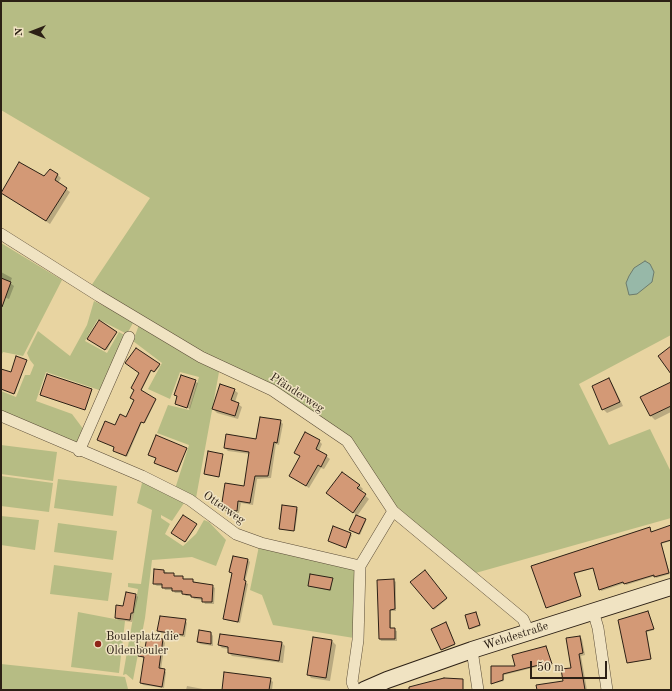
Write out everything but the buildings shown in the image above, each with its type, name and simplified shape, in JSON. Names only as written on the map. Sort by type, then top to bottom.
[{"type":"street","name":"Pfänderweg","points":[[1,234],[99,296],[201,357],[272,390],[347,441],[393,511],[523,619],[529,632]]},
{"type":"street","points":[[79,451],[129,337]]},
{"type":"street","name":"Otterweg","points":[[1,416],[79,451],[142,476],[190,500],[236,534],[261,542],[360,566]]},
{"type":"street","points":[[356,690],[352,682],[358,640],[360,566],[393,511]]},
{"type":"street","name":"Wehdestraße","points":[[364,690],[472,650],[671,587]]},
{"type":"street","points":[[593,611],[598,628],[607,690]]},
{"type":"street","points":[[472,650],[478,690]]},
{"type":"green space","points":[[1,1],[671,1],[671,335],[579,384],[609,445],[650,429],[671,472],[671,518],[472,574],[393,503],[348,437],[201,354],[91,286],[150,198],[1,110]]},
{"type":"green space","points":[[1,243],[62,280],[23,356],[3,352],[1,356]]},
{"type":"green space","points":[[94,301],[134,321],[127,334],[98,319],[85,341],[107,353],[119,332],[126,336],[102,391],[46,372],[36,401],[72,414],[84,430],[78,446],[1,412],[1,391],[16,397],[25,375],[30,375],[34,365],[27,353],[38,331],[70,356],[87,325]]},
{"type":"green space","points":[[139,325],[219,372],[196,498],[175,489],[189,445],[157,433],[168,405],[189,410],[199,377],[180,372],[170,399],[148,389],[162,363],[133,341]]},
{"type":"green space","points":[[1,445],[57,452],[53,481],[1,474]]},
{"type":"green space","points":[[1,476],[53,483],[49,512],[1,506]]},
{"type":"green space","points":[[58,479],[117,486],[113,516],[54,508]]},
{"type":"green space","points":[[143,479],[186,500],[172,521],[161,515],[161,518],[170,524],[165,534],[183,546],[196,534],[204,520],[209,522],[226,540],[216,566],[192,557],[152,560],[145,618],[133,680],[126,674],[123,675],[138,589],[128,587],[128,583],[141,584],[152,510],[137,503]]},
{"type":"green space","points":[[1,516],[39,520],[35,550],[1,545]]},
{"type":"green space","points":[[58,523],[117,531],[113,560],[54,552]]},
{"type":"green space","points":[[259,546],[357,569],[354,638],[273,625],[262,595],[250,590]]},
{"type":"green space","points":[[54,565],[112,573],[108,601],[50,594]]},
{"type":"green space","name":"Bouleplatz die Oldenbouler","points":[[78,612],[125,621],[119,673],[71,667]]},
{"type":"green space","points":[[1,664],[125,677],[128,689],[1,690]]},
{"type":"shaded area","points":[[645,261],[650,264],[654,272],[652,282],[637,294],[629,295],[626,283],[629,276],[634,268]]},
{"type":"place","name":"Bouleplatz die Oldenbouler","points":[[98,644]]}]
